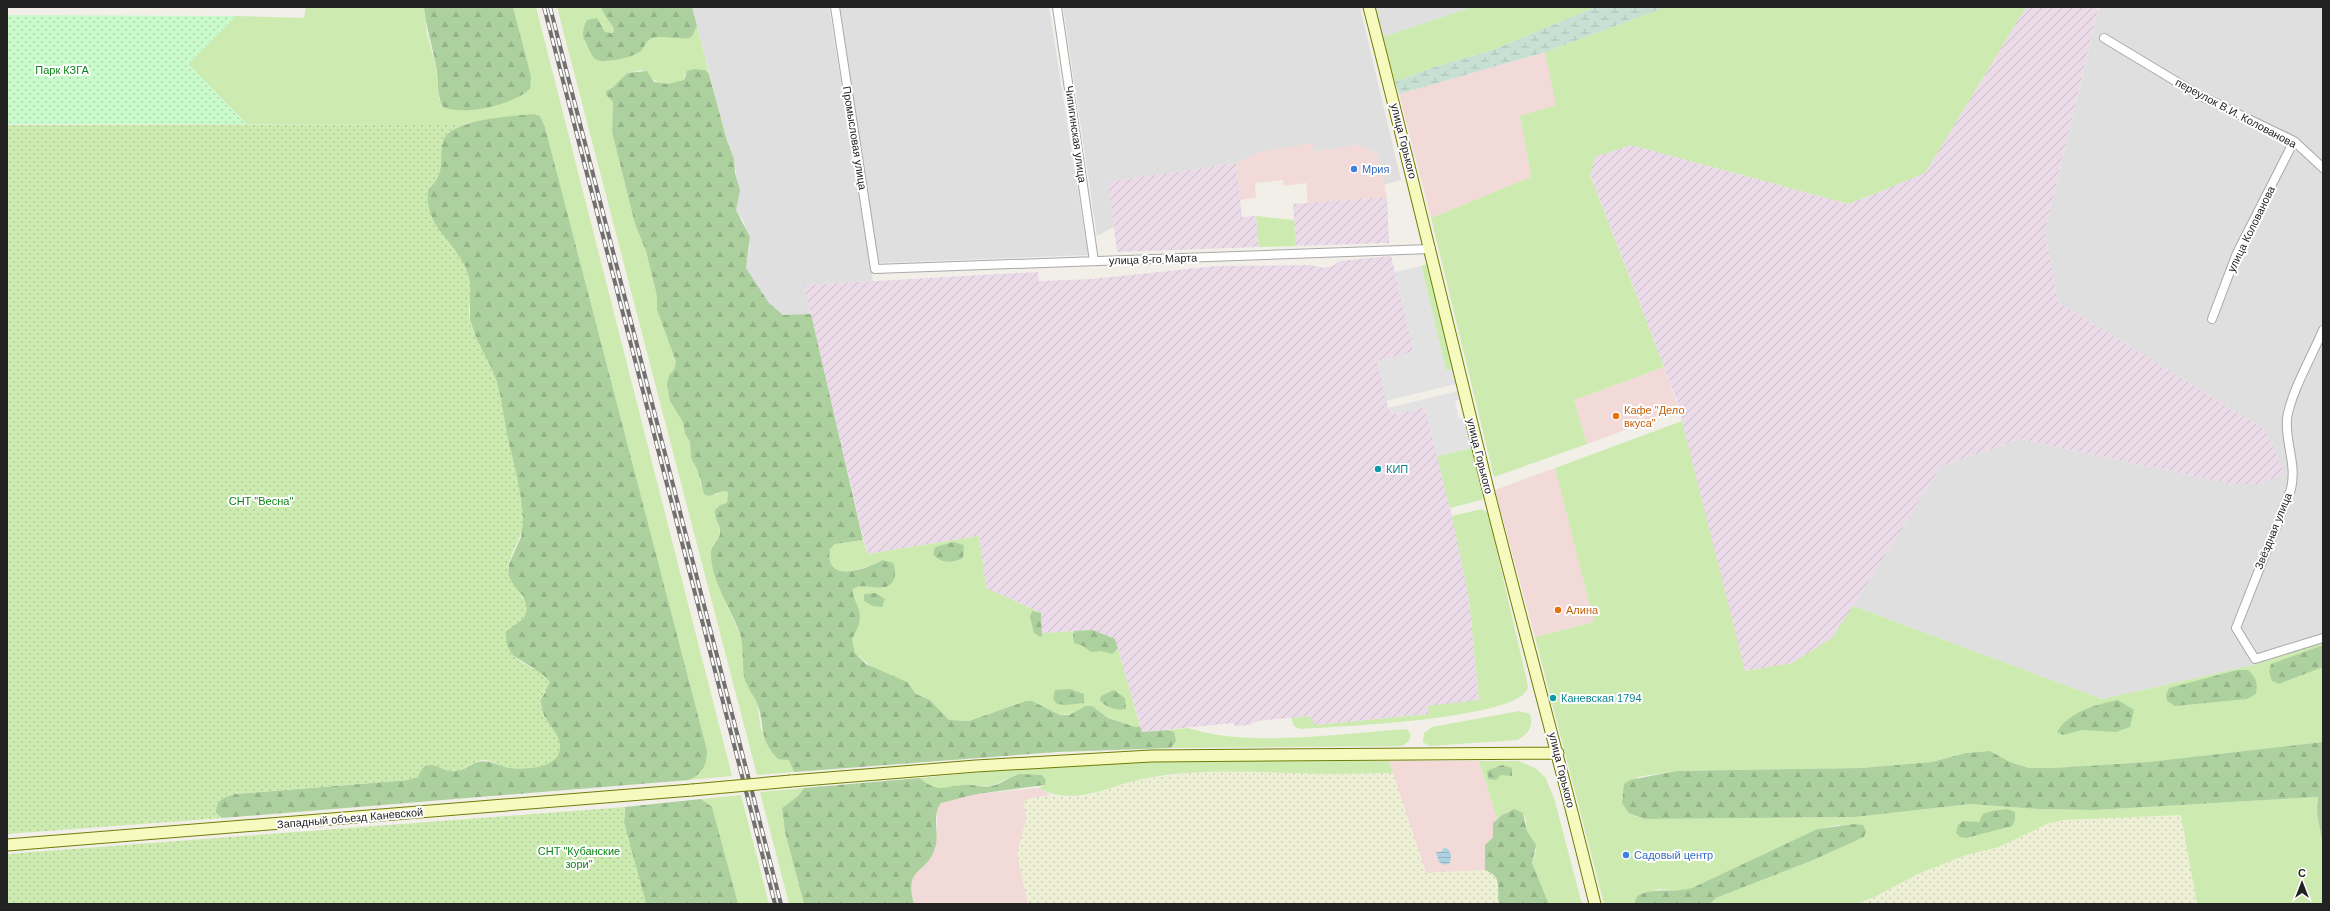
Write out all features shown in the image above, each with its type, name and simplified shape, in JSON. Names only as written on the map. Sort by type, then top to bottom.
[{"type":"main road","name":"улица Горького","points":[[1369,7],[1431,249],[1488,487],[1558,753],[1595,904]]},
{"type":"main road","name":"Западный объезд Каневской","points":[[7,845],[976,766],[1151,756],[1558,753]]},
{"type":"street","name":"Промысловая улица","points":[[835,7],[875,269]]},
{"type":"street","name":"Чипигинская улица","points":[[1057,7],[1094,261]]},
{"type":"street","name":"переулок В.И. Колованова","points":[[2104,38],[2197,94],[2294,141],[2323,168]]},
{"type":"street","name":"улица Колованова","points":[[2212,319],[2237,253],[2294,141]]},
{"type":"street","name":"улица 8-го Марта","points":[[875,269],[1431,249]]},
{"type":"street","name":"Звёздная улица","points":[[2323,330],[2287,417],[2286,435],[2294,471],[2291,489],[2236,628],[2255,659],[2323,638]]},
{"type":"shaded area","points":[[692,7],[829,7],[873,281],[804,285],[811,314],[783,316],[769,303],[746,268],[750,245],[744,222],[736,210],[735,204],[739,194],[734,159],[727,141]]},
{"type":"shaded area","points":[[840,7],[1049,7],[1088,255],[878,263]]},
{"type":"shaded area","points":[[1063,7],[1360,7],[1401,180],[1384,185],[1377,153],[1357,145],[1314,152],[1312,144],[1260,152],[1236,163],[1109,182],[1114,227],[1097,236]]},
{"type":"shaded area","points":[[1375,7],[1472,7],[1383,37]]},
{"type":"shaded area","points":[[2026,7],[2096,7],[2098,10],[2045,231],[2058,302],[2264,429],[2285,473],[2260,484],[2231,484],[2020,439],[1941,466],[1833,638],[1792,663],[1744,671],[1677,401],[1590,174],[1595,157],[1631,145],[1849,204],[1925,173]]},
{"type":"shaded area","points":[[2099,7],[2323,7],[2323,642],[2253,665],[2102,699],[1853,606],[1941,466],[2020,439],[2231,484],[2264,429],[2058,302],[2045,231]]},
{"type":"shaded area","points":[[1545,52],[1557,105],[1520,116],[1531,177],[1431,218],[1399,94]]},
{"type":"shaded area","points":[[1312,143],[1314,152],[1357,145],[1377,153],[1387,197],[1308,203],[1306,183],[1284,186],[1283,180],[1255,183],[1256,198],[1240,200],[1236,163],[1259,152]]},
{"type":"shaded area","points":[[1236,163],[1242,217],[1256,216],[1259,247],[1117,252],[1108,182]]},
{"type":"shaded area","points":[[1387,197],[1389,243],[1296,246],[1293,204]]},
{"type":"shaded area","points":[[1391,256],[1414,352],[1377,361],[1389,411],[1397,414],[1425,407],[1462,557],[1469,598],[1479,701],[1428,706],[1429,714],[1314,725],[1314,721],[1311,721],[1310,716],[1257,721],[1249,725],[1235,726],[1234,723],[1142,732],[1115,639],[1093,630],[1042,633],[1041,613],[986,588],[979,536],[867,554],[804,285],[1038,272],[1039,281],[1092,279],[1216,266],[1311,265],[1324,268],[1333,266],[1340,261]]},
{"type":"shaded area","points":[[1421,266],[1446,370],[1453,369],[1456,384],[1386,401],[1377,361],[1414,351],[1395,272]]},
{"type":"shaded area","points":[[1664,367],[1679,410],[1587,444],[1574,400]]},
{"type":"shaded area","points":[[1458,391],[1460,399],[1455,401],[1459,419],[1465,418],[1472,448],[1437,456],[1425,407],[1397,414],[1389,411],[1388,408]]},
{"type":"shaded area","points":[[1555,468],[1594,622],[1535,637],[1495,490]]},
{"type":"shaded area","points":[[1389,761],[1479,761],[1497,819],[1493,823],[1493,837],[1487,842],[1485,870],[1426,873]]},
{"type":"shaded area","points":[[1038,788],[1052,795],[1027,799],[1026,821],[1017,853],[1028,904],[914,904],[911,892],[911,881],[915,873],[931,857],[937,835],[937,809],[941,803],[977,794]]},
{"type":"green space","points":[[306,7],[424,7],[427,34],[436,65],[439,100],[531,76],[513,7],[536,7],[732,776],[689,780],[702,767],[706,759],[707,750],[545,127],[540,116],[497,118],[465,124],[247,124],[188,64],[236,16],[304,18]]},
{"type":"green space","points":[[424,7],[513,7],[531,76],[530,89],[512,100],[488,107],[463,110],[443,107],[438,92],[437,70]]},
{"type":"green space","points":[[557,7],[601,7],[614,30],[609,34],[605,32],[597,18],[584,41],[593,56],[600,61],[618,60],[631,56],[642,49],[650,39],[657,37],[691,37],[697,26],[709,74],[701,69],[684,75],[684,80],[678,83],[667,85],[657,82],[643,70],[627,73],[612,88],[606,91],[606,95],[613,102],[612,132],[635,224],[646,251],[657,296],[657,310],[676,362],[674,370],[678,413],[683,422],[685,434],[690,442],[691,458],[698,471],[701,486],[716,495],[723,491],[728,492],[727,504],[720,505],[718,524],[720,531],[718,538],[712,546],[711,554],[718,585],[744,648],[746,684],[757,702],[761,730],[789,760],[794,772],[757,775]]},
{"type":"green space","points":[[601,7],[692,7],[697,26],[692,36],[689,38],[653,38],[647,42],[641,51],[632,56],[618,60],[599,61],[595,59],[590,52],[584,40],[583,32],[587,20],[597,18],[605,32],[612,33],[614,30]]},
{"type":"green space","points":[[1472,7],[1596,7],[1493,50],[1435,67],[1395,82],[1383,37]]},
{"type":"green space","points":[[1596,7],[1666,7],[1545,52],[1399,94],[1395,82],[1435,67],[1493,50]]},
{"type":"green space","points":[[1666,7],[2026,7],[1925,173],[1849,204],[1631,145],[1595,157],[1590,175],[1664,367],[1574,400],[1587,444],[1494,477],[1431,218],[1531,177],[1520,116],[1556,105],[1545,52]]},
{"type":"green space","name":"Парк КЗГА","points":[[7,15],[236,16],[188,64],[247,124],[7,124]]},
{"type":"green space","points":[[694,69],[705,70],[709,74],[727,141],[734,159],[735,173],[740,190],[736,210],[750,237],[746,268],[769,303],[783,315],[811,314],[863,540],[835,544],[830,549],[830,560],[833,567],[839,570],[847,571],[866,567],[882,560],[893,563],[895,573],[894,579],[886,587],[881,588],[864,586],[853,589],[853,594],[860,617],[859,625],[852,639],[855,653],[866,664],[907,682],[916,694],[930,700],[949,720],[969,721],[1026,701],[1032,701],[1060,715],[1069,715],[1086,706],[1092,706],[1108,718],[1136,727],[1140,726],[1142,732],[1168,730],[1174,732],[1176,741],[1171,748],[1057,752],[794,772],[789,760],[778,759],[771,751],[764,738],[760,711],[745,680],[740,634],[718,585],[712,565],[711,552],[720,533],[720,527],[715,510],[720,505],[727,503],[728,492],[723,491],[709,496],[704,494],[698,471],[691,458],[690,442],[685,434],[683,422],[670,401],[667,384],[669,375],[674,370],[676,362],[657,310],[657,296],[646,251],[635,224],[612,132],[613,102],[606,95],[606,91],[612,88],[627,73],[647,71],[654,82],[668,84],[684,80],[687,71]]},
{"type":"green space","points":[[534,114],[540,116],[545,127],[707,750],[705,764],[698,774],[689,780],[222,818],[216,813],[217,805],[221,799],[235,794],[408,780],[420,769],[428,765],[435,765],[452,771],[465,769],[473,764],[483,761],[499,765],[555,733],[544,716],[540,701],[546,691],[535,669],[512,655],[506,644],[506,631],[513,625],[524,597],[514,587],[508,575],[509,564],[521,537],[523,519],[496,380],[477,341],[470,320],[470,302],[457,253],[436,227],[429,213],[427,199],[428,189],[434,183],[440,172],[441,149],[443,141],[448,134],[469,123]]},
{"type":"green space","name":"СНТ \"Весна\"","points":[[465,124],[448,133],[444,139],[439,174],[428,189],[428,204],[438,227],[466,269],[470,282],[470,322],[496,379],[500,394],[519,488],[523,519],[519,540],[511,557],[508,570],[512,582],[524,598],[527,610],[524,618],[506,631],[507,642],[510,651],[515,657],[543,675],[550,682],[540,701],[544,716],[556,733],[559,741],[559,753],[555,759],[549,763],[532,768],[508,768],[485,760],[476,762],[456,771],[446,770],[433,765],[425,766],[421,770],[418,777],[408,780],[235,794],[221,799],[217,805],[216,813],[222,818],[7,834],[7,125]]},
{"type":"green space","points":[[1256,216],[1294,220],[1296,246],[1259,247]]},
{"type":"green space","points":[[1427,264],[1453,369],[1450,371],[1446,370],[1421,266]]},
{"type":"green space","points":[[1682,421],[1745,671],[1792,663],[1832,638],[1853,606],[2102,699],[2253,665],[2323,642],[2323,645],[2272,664],[2269,672],[2279,684],[2323,667],[2323,742],[2148,762],[2053,768],[2029,768],[2010,762],[1990,751],[1966,753],[1932,762],[1861,768],[1676,771],[1637,777],[1635,816],[1644,819],[1855,817],[1970,804],[2039,809],[2095,810],[2318,797],[2317,814],[2323,844],[2323,904],[2197,904],[2181,815],[2063,820],[2049,823],[1999,847],[1966,855],[1918,874],[1876,896],[1857,904],[1710,904],[1716,898],[1811,861],[1864,837],[1839,825],[1817,829],[1692,888],[1683,891],[1659,889],[1637,896],[1634,904],[1604,904],[1535,637],[1594,622],[1555,468]]},
{"type":"green space","points":[[1472,448],[1483,498],[1481,500],[1450,508],[1437,456]]},
{"type":"green space","points":[[1482,509],[1488,513],[1528,686],[1520,697],[1499,706],[1468,713],[1432,718],[1300,729],[1294,726],[1291,718],[1310,716],[1311,721],[1314,721],[1315,725],[1429,714],[1428,706],[1479,700],[1469,598],[1452,516]]},
{"type":"green space","points":[[979,536],[986,588],[1041,613],[1042,633],[1093,630],[1115,639],[1140,726],[1136,727],[1108,718],[1096,709],[1086,706],[1077,713],[1060,715],[1032,701],[1026,701],[969,721],[949,720],[930,700],[916,694],[907,682],[874,669],[855,653],[852,639],[858,607],[852,593],[853,589],[860,586],[879,588],[890,585],[895,569],[882,560],[875,564],[856,570],[839,570],[833,567],[830,560],[830,549],[835,544],[863,540],[867,554]]},
{"type":"green space","points":[[953,542],[964,545],[963,558],[947,562],[940,560],[933,554],[935,547]]},
{"type":"green space","points":[[876,593],[885,599],[882,607],[873,606],[864,601],[864,594]]},
{"type":"green space","points":[[1032,611],[1041,613],[1042,636],[1040,637],[1034,633],[1030,617]]},
{"type":"green space","points":[[1093,630],[1115,639],[1118,648],[1112,654],[1101,651],[1091,652],[1083,646],[1074,643],[1073,634],[1075,631]]},
{"type":"green space","points":[[2323,645],[2323,667],[2279,684],[2272,681],[2269,672],[2271,664]]},
{"type":"green space","points":[[2237,670],[2248,670],[2253,675],[2256,680],[2256,694],[2247,699],[2175,706],[2167,701],[2166,695],[2169,688]]},
{"type":"green space","points":[[1070,689],[1084,694],[1084,703],[1066,705],[1057,704],[1053,699],[1055,690]]},
{"type":"green space","points":[[1114,690],[1125,698],[1126,709],[1119,710],[1112,708],[1102,703],[1100,700],[1101,696]]},
{"type":"green space","points":[[2118,700],[2134,710],[2130,727],[2116,732],[2082,730],[2063,735],[2057,732],[2068,719],[2076,714],[2101,704]]},
{"type":"green space","points":[[1519,711],[1530,714],[1531,726],[1524,736],[1517,740],[1429,746],[1423,742],[1424,733],[1432,727]]},
{"type":"green space","points":[[1188,728],[1212,734],[1267,738],[1296,738],[1407,729],[1411,735],[1409,741],[1402,746],[1171,748],[1174,745],[1168,730]]},
{"type":"green space","points":[[2323,742],[2323,844],[2317,814],[2318,797],[2095,810],[2039,809],[1970,804],[1855,817],[1644,819],[1629,813],[1622,803],[1624,784],[1630,780],[1676,771],[1861,768],[1932,762],[1966,753],[1990,751],[2010,762],[2029,768],[2053,768],[2148,762]]},
{"type":"green space","points":[[1173,761],[1389,761],[1393,773],[1189,773],[1142,779],[1078,796],[1065,796],[1038,788],[1045,785],[1046,780],[1042,775],[1015,775],[992,786],[963,785],[953,788],[937,788],[928,785],[920,778],[1022,768]]},
{"type":"green space","points":[[1479,761],[1519,761],[1535,768],[1545,777],[1554,798],[1582,904],[1549,904],[1532,863],[1536,850],[1527,831],[1526,819],[1523,813],[1508,811],[1497,819]]},
{"type":"green space","points":[[1502,765],[1512,768],[1512,776],[1501,775],[1496,780],[1488,779],[1487,771]]},
{"type":"green space","points":[[1242,770],[1330,774],[1393,773],[1426,873],[1485,870],[1491,872],[1498,879],[1500,885],[1499,904],[1028,904],[1017,853],[1026,821],[1024,802],[1027,799],[1052,795],[1073,797],[1089,795],[1109,787],[1142,779],[1200,772]]},
{"type":"green space","points":[[1020,774],[1042,775],[1046,780],[1045,785],[977,794],[941,803],[938,808],[936,819],[937,836],[935,848],[927,863],[917,872],[912,883],[911,892],[914,904],[804,904],[785,832],[782,808],[798,796],[804,788],[920,778],[931,786],[941,788],[963,785],[988,786],[996,785]]},
{"type":"green space","points":[[804,788],[798,796],[782,808],[785,832],[804,904],[789,904],[760,792]]},
{"type":"green space","points":[[741,795],[769,904],[737,904],[712,807],[701,799]]},
{"type":"green space","points":[[701,799],[712,807],[738,904],[646,904],[624,823],[625,807]]},
{"type":"green space","name":"СНТ \"Кубанские зори\"","points":[[625,807],[624,823],[646,904],[7,904],[7,854]]},
{"type":"green space","points":[[1514,809],[1523,813],[1527,831],[1536,845],[1532,863],[1549,904],[1499,904],[1497,880],[1495,876],[1485,870],[1485,845],[1493,837],[1493,823],[1502,815]]},
{"type":"green space","points":[[2007,809],[2015,812],[2015,820],[2012,826],[1966,838],[1960,837],[1956,833],[1958,825],[1963,821],[1979,822],[1983,814]]},
{"type":"green space","points":[[2182,814],[2197,904],[1857,904],[1876,896],[1918,874],[1966,855],[1999,847],[2049,823],[2063,820]]},
{"type":"green space","points":[[1855,824],[1863,825],[1866,831],[1864,837],[1811,861],[1716,898],[1710,904],[1634,904],[1637,896],[1651,891],[1685,890],[1692,888],[1817,829]]},
{"type":"water","points":[[1444,848],[1448,849],[1451,855],[1450,863],[1445,865],[1439,862],[1436,852],[1441,852]]},
{"type":"railway","points":[[544,7],[775,904]]},
{"type":"railway","points":[[550,7],[781,904]]},
{"type":"place","name":"Мрия","points":[[1354,169]]},
{"type":"place","name":"Кафе \"Дело вкуса\"","points":[[1616,416]]},
{"type":"place","name":"КИП","points":[[1378,469]]},
{"type":"place","name":"Алина","points":[[1558,610]]},
{"type":"place","name":"Каневская 1794","points":[[1553,698]]},
{"type":"place","name":"Садовый центр","points":[[1626,855]]}]
